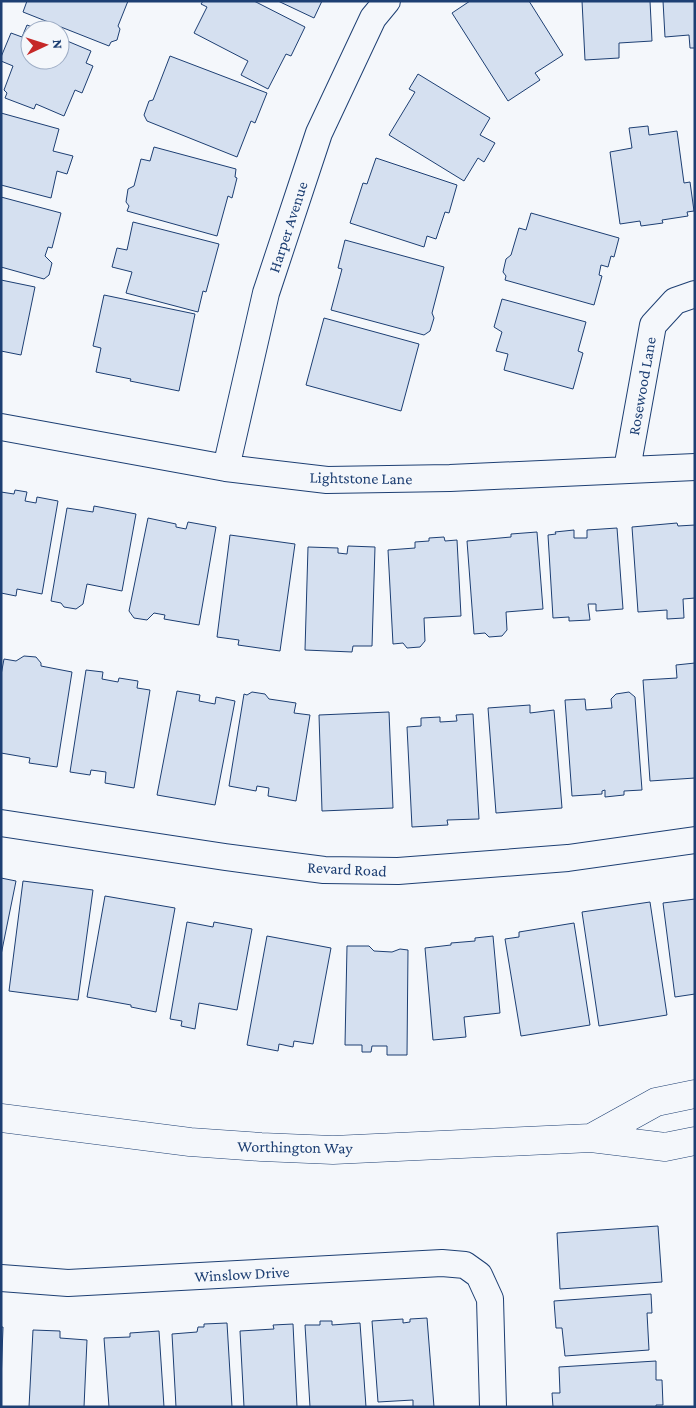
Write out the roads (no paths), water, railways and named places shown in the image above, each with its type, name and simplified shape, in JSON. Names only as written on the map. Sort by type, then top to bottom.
[{"type":"street","name":"Harper Avenue","points":[[226,468],[266,293],[319,133],[373,18],[387,1]]},
{"type":"street","name":"Rosewood Lane","points":[[627,469],[653,325],[675,301],[695,294]]},
{"type":"street","name":"Lightstone Lane","points":[[1,427],[226,468],[327,480],[450,478],[695,467]]},
{"type":"street","name":"Revard Road","points":[[1,823],[324,870],[398,872],[568,858],[695,840]]},
{"type":"street","points":[[590,1138],[656,1102],[695,1094]]},
{"type":"street","name":"Worthington Way","points":[[1,1118],[190,1142],[333,1150],[590,1138],[665,1147],[695,1141]]},
{"type":"street","name":"Winslow Drive","points":[[1,1278],[68,1283],[442,1263],[465,1265],[479,1275],[490,1299],[493,1407]]}]
